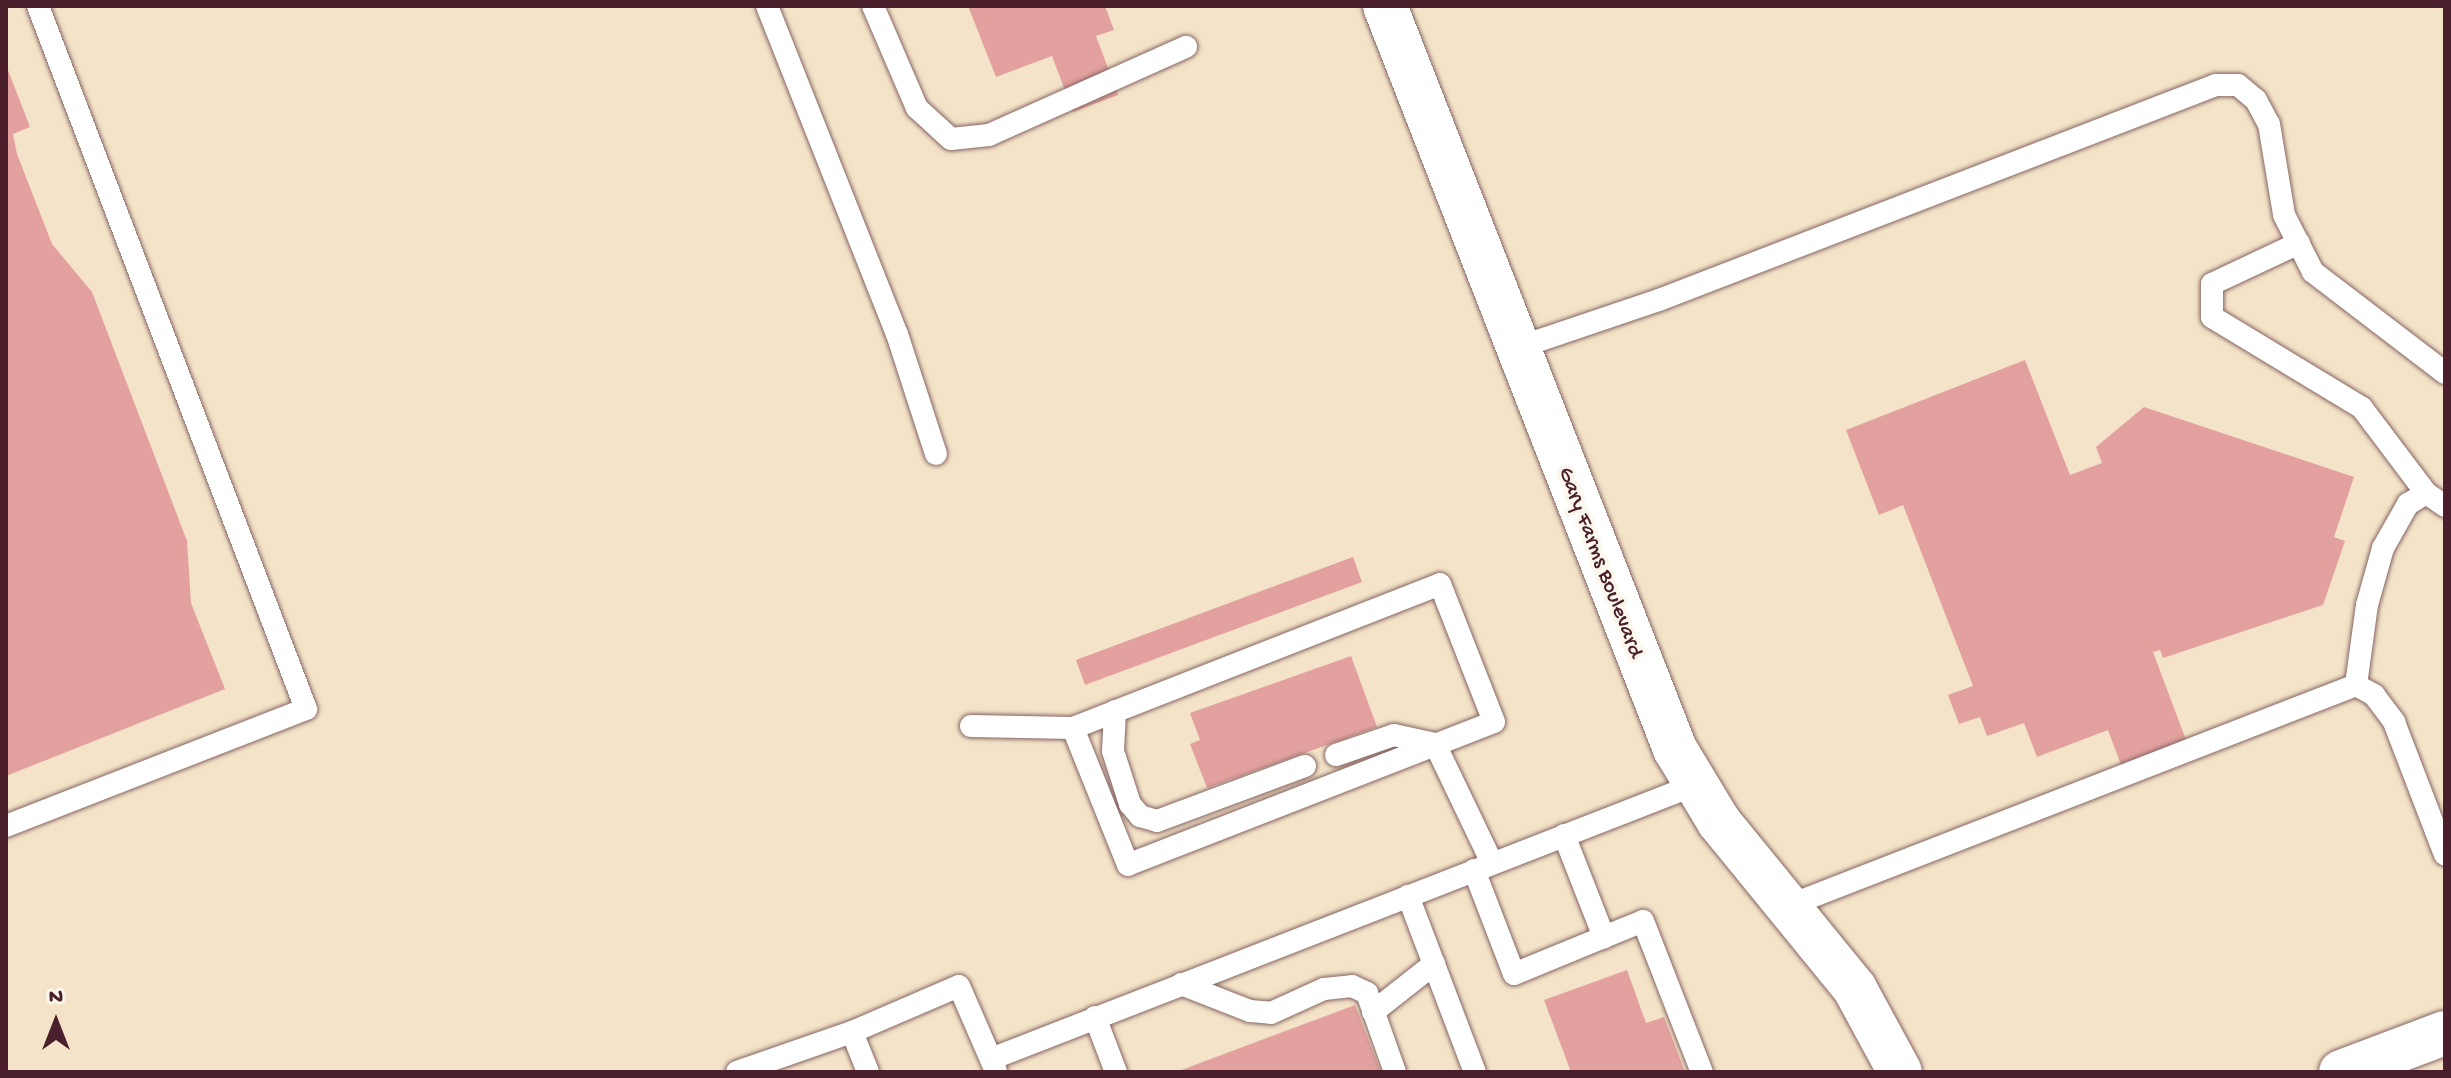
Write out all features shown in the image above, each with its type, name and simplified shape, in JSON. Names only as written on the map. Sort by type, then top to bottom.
[{"type":"street","name":"Gary Farms Boulevard","points":[[1385,6],[1650,695],[1695,785],[1855,989],[1900,1072]]},
{"type":"street","points":[[2341,1072],[2445,1033]]},
{"type":"lane","points":[[6,826],[306,709],[38,6]]},
{"type":"lane","points":[[767,6],[897,334],[936,454]]},
{"type":"lane","points":[[873,6],[917,108],[951,139],[989,135],[1186,47]]},
{"type":"lane","points":[[1517,348],[1659,300],[2216,85],[2238,85],[2256,100],[2269,124],[2284,215],[2313,272],[2445,373]]},
{"type":"lane","points":[[2299,243],[2212,284],[2212,317],[2362,408],[2426,493],[2445,506]]},
{"type":"lane","points":[[2356,685],[2367,605],[2383,548],[2408,504],[2426,493]]},
{"type":"lane","points":[[971,726],[1073,728],[1440,584],[1494,722],[1128,865],[1073,728]]},
{"type":"lane","points":[[2356,685],[2374,695],[2394,722],[2445,855]]},
{"type":"lane","points":[[1788,906],[2356,685]]},
{"type":"lane","points":[[1115,711],[1113,751],[1130,804],[1140,816],[1157,821],[1305,766]]},
{"type":"lane","points":[[1336,755],[1394,735],[1435,744]]},
{"type":"lane","points":[[1435,744],[1483,867],[1514,974],[1643,921],[1702,1072]]},
{"type":"lane","points":[[737,1072],[852,1032],[959,986],[994,1066],[1095,1017],[1695,785]]},
{"type":"lane","points":[[1564,835],[1604,937]]},
{"type":"lane","points":[[1408,896],[1475,1072]]},
{"type":"lane","points":[[1373,1012],[1434,964]]},
{"type":"lane","points":[[1181,984],[1250,1011],[1271,1013],[1324,989],[1352,986],[1367,993],[1395,1072]]},
{"type":"lane","points":[[1095,1017],[1116,1072]]},
{"type":"lane","points":[[852,1032],[868,1072]]},
{"type":"building","points":[[968,6],[1105,6],[1114,30],[1096,36],[1118,95],[1073,112],[1052,56],[996,77]]},
{"type":"building","points":[[6,65],[30,127],[13,134],[17,154],[52,244],[92,292],[187,541],[191,603],[225,689],[6,776]]},
{"type":"building","points":[[2025,360],[2070,475],[2102,463],[2096,447],[2144,407],[2354,477],[2334,537],[2345,541],[2323,605],[2163,658],[2160,650],[2153,652],[2186,740],[2121,765],[2108,730],[2037,757],[2024,723],[1987,736],[1980,717],[1959,724],[1948,695],[1973,686],[1903,505],[1879,515],[1846,430]]},
{"type":"building","points":[[1353,557],[1362,582],[1085,685],[1076,660]]},
{"type":"building","points":[[1351,656],[1377,727],[1207,788],[1190,744],[1200,740],[1190,713]]},
{"type":"building","points":[[1627,970],[1646,1023],[1664,1017],[1685,1072],[1571,1072],[1544,1000]]},
{"type":"building","points":[[1355,1005],[1381,1072],[1176,1072]]}]
